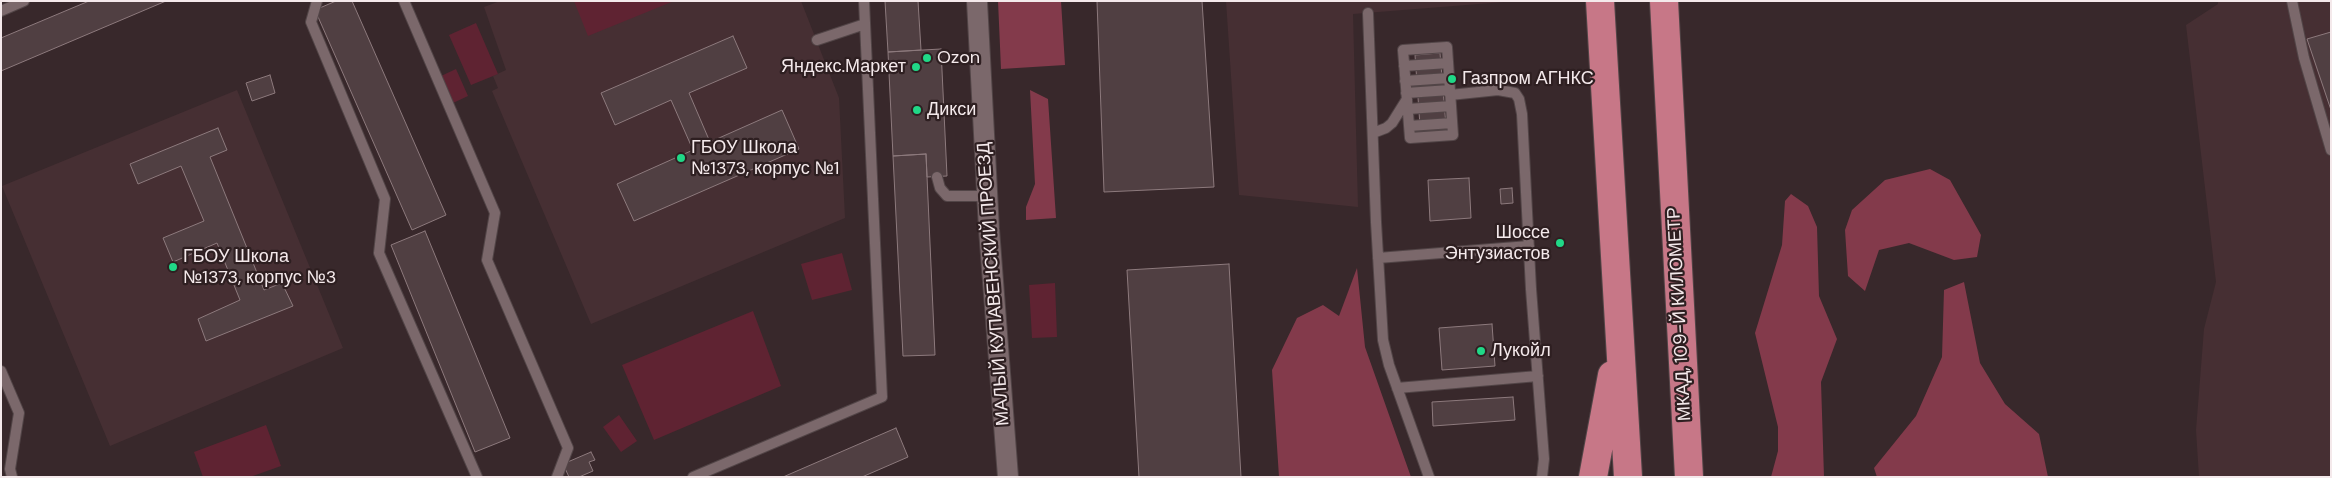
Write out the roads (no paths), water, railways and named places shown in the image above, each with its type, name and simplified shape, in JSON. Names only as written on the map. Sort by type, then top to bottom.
[{"type":"highway","points":[[1600,1],[1628,477]]},
{"type":"highway","name":"МКАД, 109-Й КИЛОМЕТР","points":[[1664,1],[1689,468]]},
{"type":"highway","points":[[1593,477],[1620,331]]},
{"type":"street","name":"МАЛЫЙ КУПАВЕНСКИЙ ПРОЕЗД","points":[[977,1],[987,196],[1008,477]]},
{"type":"lane","points":[[1,11],[24,1]]},
{"type":"lane","points":[[317,1],[311,22],[385,199],[380,253],[477,477]]},
{"type":"lane","points":[[404,1],[496,213],[487,260],[568,448],[557,477]]},
{"type":"lane","points":[[693,477],[882,397],[864,1]]},
{"type":"lane","points":[[2292,1],[2304,58],[2331,150]]},
{"type":"lane","points":[[1368,13],[1372,133],[1383,340],[1397,388],[1429,477]]},
{"type":"lane","points":[[817,40],[865,24]]},
{"type":"lane","points":[[1447,47],[1448,63],[1452,123],[1409,126],[1403,50],[1447,47]]},
{"type":"lane","points":[[1404,66],[1448,63]]},
{"type":"lane","points":[[1405,81],[1449,78]]},
{"type":"lane","points":[[1372,133],[1386,128],[1392,123],[1407,100],[1450,92],[1498,90],[1515,93],[1520,99],[1544,459],[1542,477]]},
{"type":"lane","points":[[1407,100],[1451,106]]},
{"type":"lane","points":[[937,177],[940,188],[947,196],[987,196]]},
{"type":"lane","points":[[1378,258],[1529,246]]},
{"type":"lane","points":[[1,371],[19,413],[10,469],[12,477]]},
{"type":"lane","points":[[1397,388],[1538,376]]},
{"type":"place","name":"Ozon","points":[[927,58]]},
{"type":"place","name":"Яндекс.Маркет","points":[[916,67]]},
{"type":"place","name":"Газпром АГНКС","points":[[1452,79]]},
{"type":"place","name":"Дикси","points":[[917,110]]},
{"type":"place","name":"ГБОУ Школа №1373, корпус №1","points":[[681,158]]},
{"type":"place","name":"Шоссе Энтузиастов","points":[[1560,243]]},
{"type":"place","name":"ГБОУ Школа №1373, корпус №3","points":[[173,267]]},
{"type":"place","name":"Лукойл","points":[[1481,351]]}]
